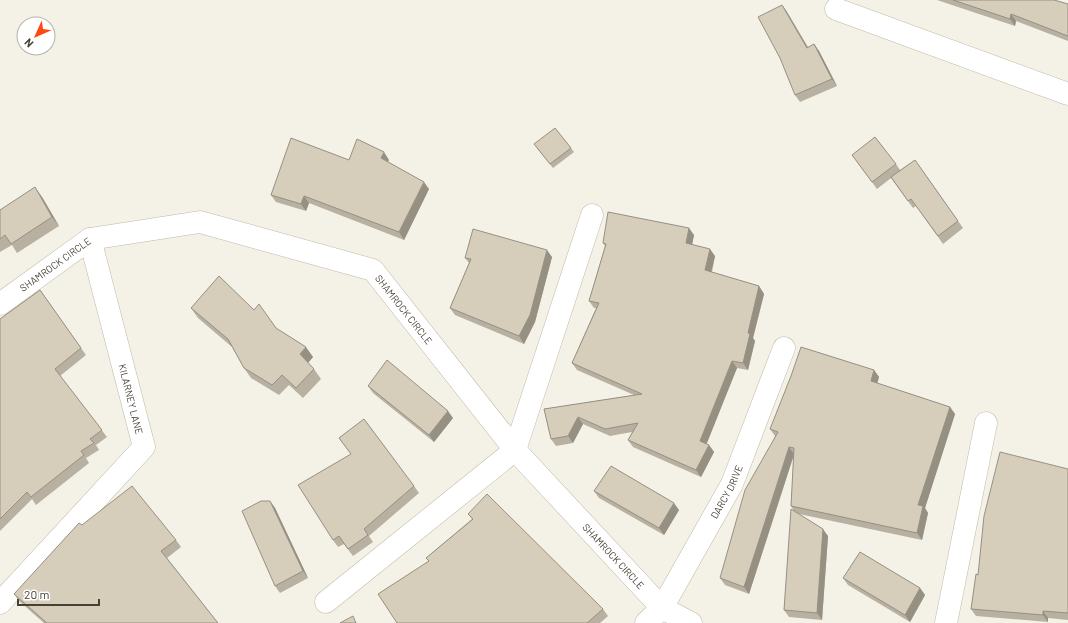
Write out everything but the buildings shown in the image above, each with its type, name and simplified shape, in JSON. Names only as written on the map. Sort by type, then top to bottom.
[{"type":"street","points":[[836,9],[1068,94]]},
{"type":"street","points":[[326,602],[515,450],[592,215]]},
{"type":"street","name":"SHAMROCK CIRCLE","points":[[0,304],[90,239],[200,222],[373,270],[515,450],[662,608],[691,623]]},
{"type":"street","name":"KILARNEY LANE","points":[[0,603],[144,447],[90,239]]},
{"type":"street","name":"DARCY DRIVE","points":[[646,623],[662,608],[732,484],[784,348]]},
{"type":"street","points":[[946,623],[986,423]]}]
